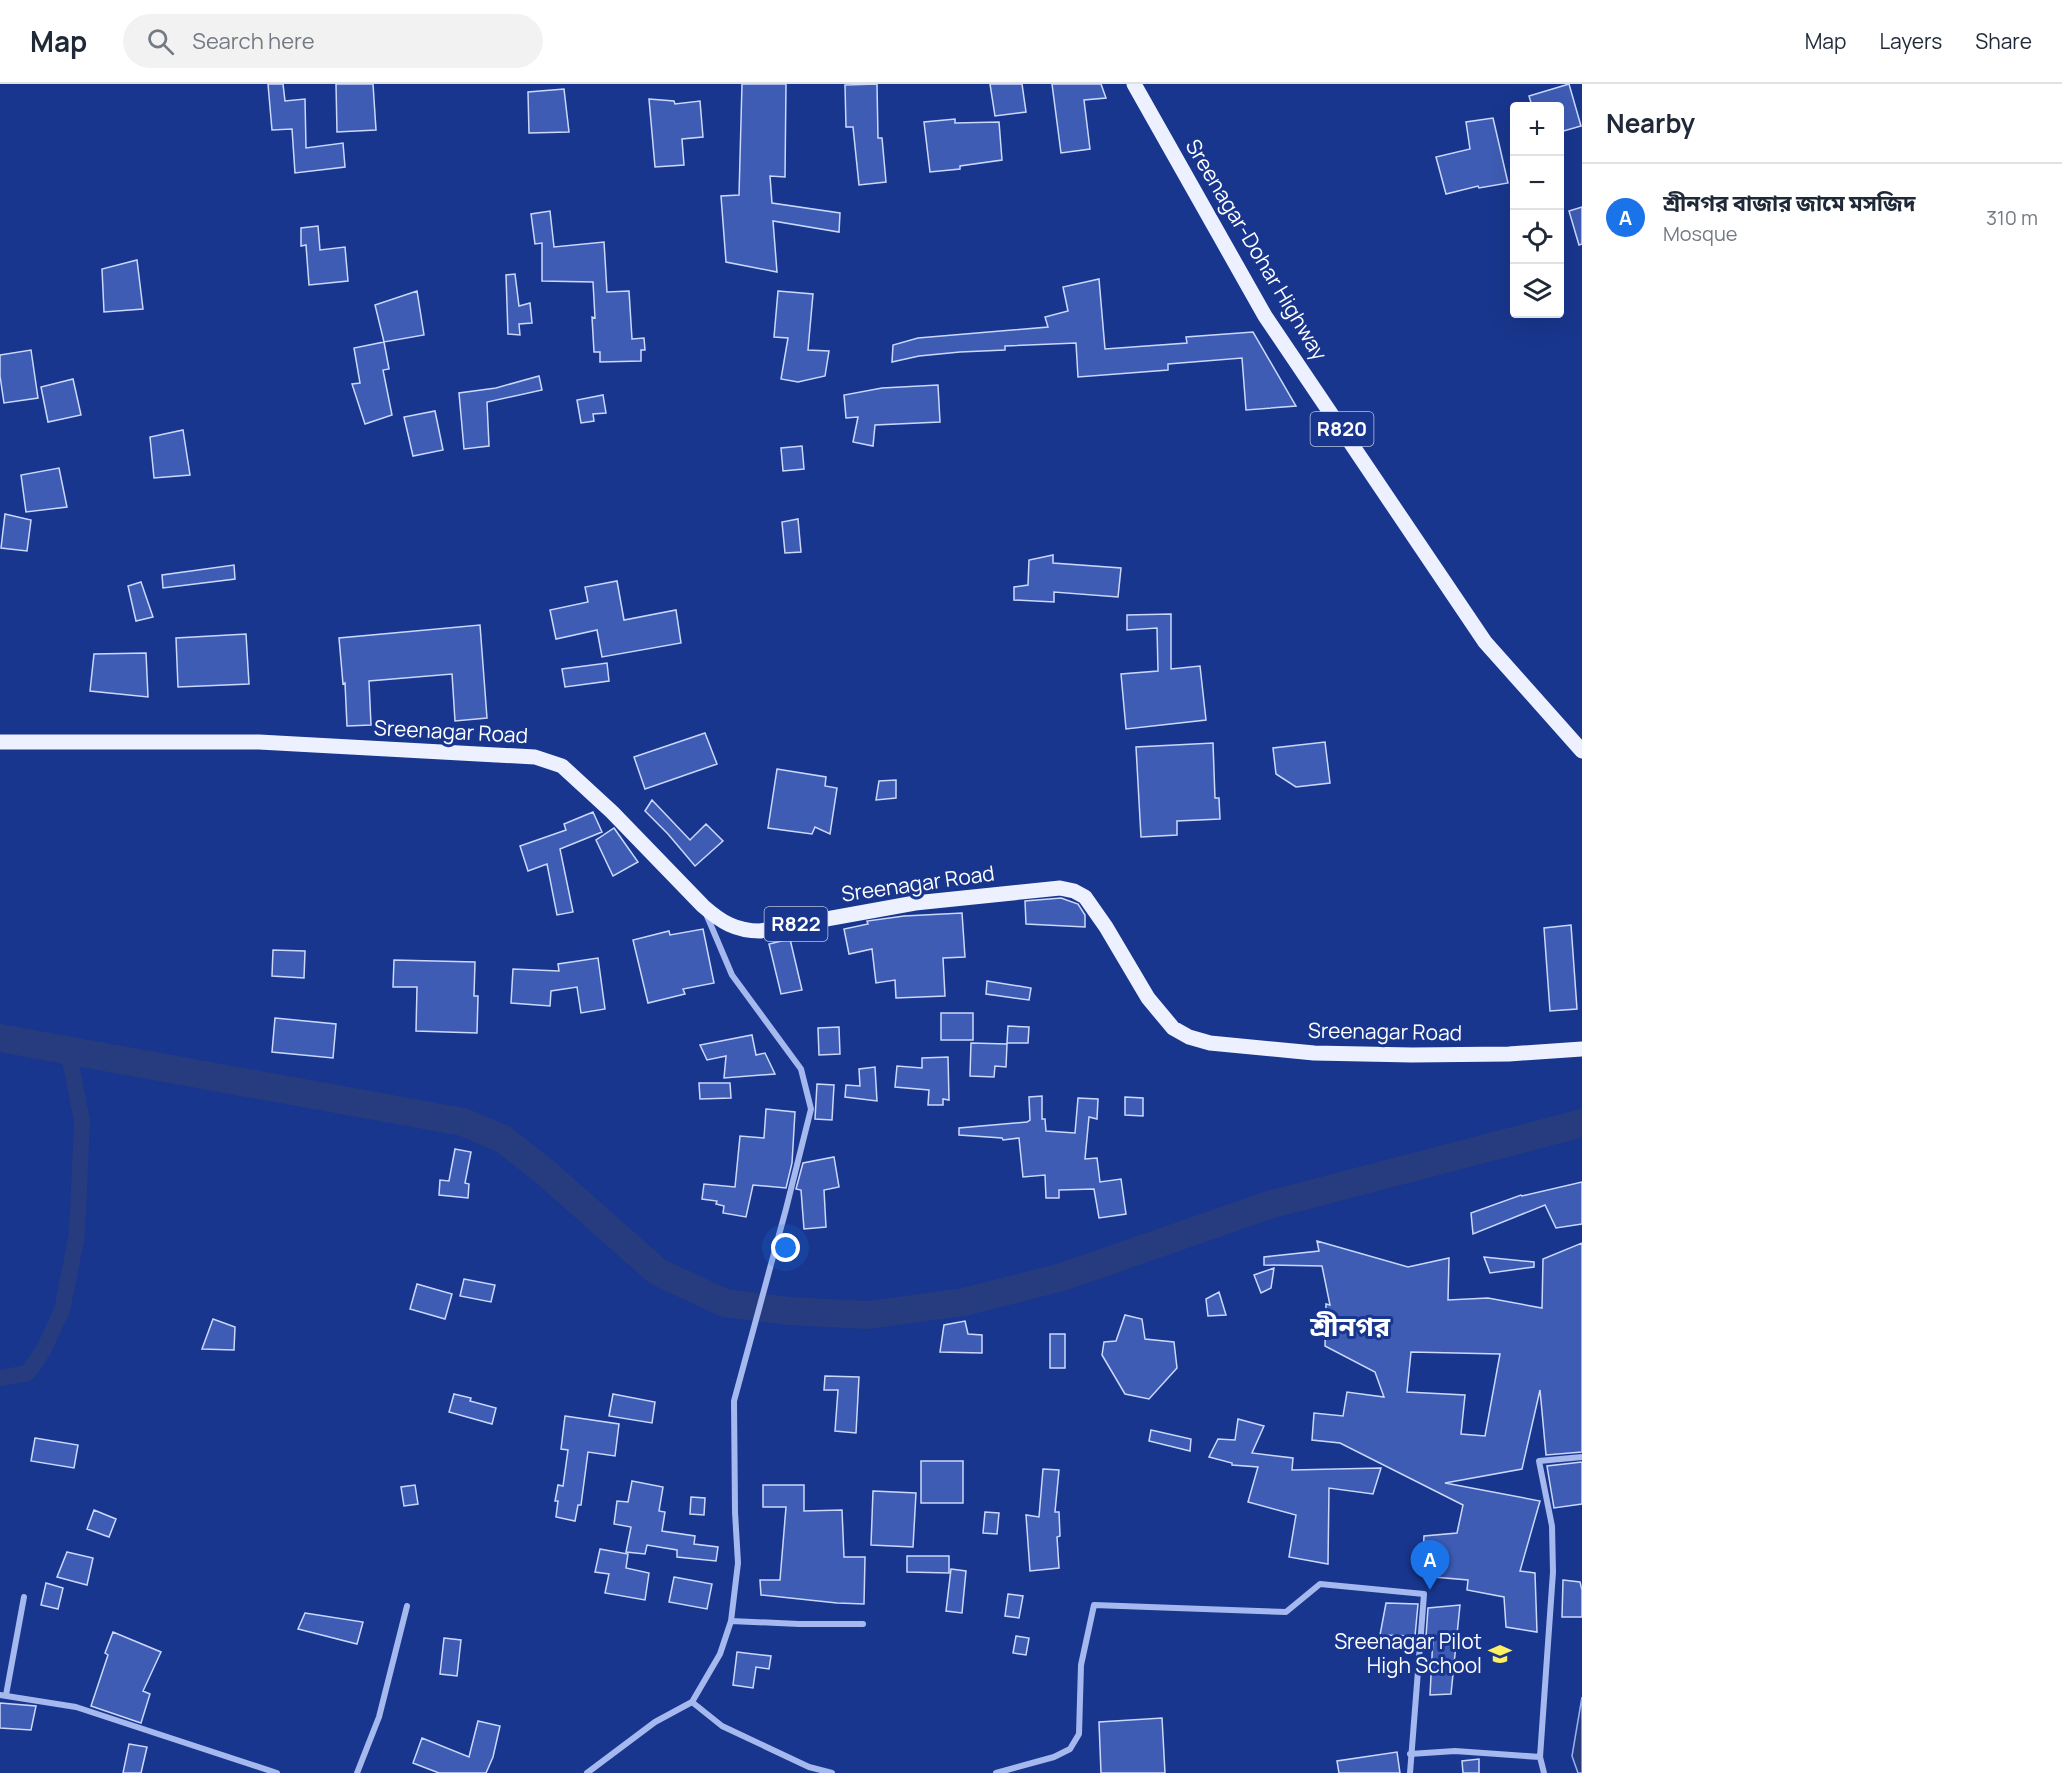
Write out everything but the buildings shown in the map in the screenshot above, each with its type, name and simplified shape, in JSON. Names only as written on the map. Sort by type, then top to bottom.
[{"type":"main road","name":"Sreenagar-Dohar Highway","points":[[1134,84],[1265,315],[1485,642],[1582,751]]},
{"type":"main road","name":"Sreenagar Road","points":[[0,742],[259,742],[535,757],[562,766],[612,812],[703,906],[717,918],[746,931],[760,931],[915,903],[1060,888],[1074,891],[1085,897],[1106,927],[1148,998],[1173,1028],[1199,1040],[1231,1046],[1347,1054],[1509,1054],[1582,1049]]},
{"type":"street","points":[[587,1773],[655,1722],[692,1702],[720,1654],[731,1621],[738,1563],[734,1401],[811,1109],[801,1069],[732,975],[703,906]]},
{"type":"street","points":[[1544,1773],[1540,1757],[1553,1572],[1552,1526],[1539,1461],[1582,1457]]},
{"type":"street","points":[[996,1773],[1054,1757],[1070,1749],[1079,1734],[1082,1665],[1094,1605],[1286,1612],[1320,1584],[1424,1594],[1410,1773]]},
{"type":"street","points":[[24,1597],[3,1695],[76,1707],[277,1773]]},
{"type":"street","points":[[357,1773],[379,1717],[407,1606]]},
{"type":"street","points":[[731,1621],[863,1624]]},
{"type":"street","points":[[692,1702],[731,1731],[809,1767],[832,1773]]},
{"type":"street","points":[[1410,1754],[1455,1751],[1540,1757]]},
{"type":"water","points":[[1582,1697],[1582,1773],[1578,1773],[1572,1756]]},
{"type":"waterway","points":[[0,1038],[463,1122],[503,1139],[545,1172],[658,1272],[725,1303],[788,1311],[868,1315],[964,1302],[1062,1277],[1269,1205],[1582,1123]]},
{"type":"waterway","points":[[0,1378],[28,1373],[44,1349],[62,1310],[77,1235],[82,1121],[68,1050]]},
{"type":"place","name":"শ্রীনগর বাজার জামে মসজিদ","points":[[1430,1590]]},
{"type":"place","name":"Sreenagar Pilot High School","points":[[1500,1654]]},
{"type":"district","name":"শ্রীনগর","points":[[1350,1327]]}]
